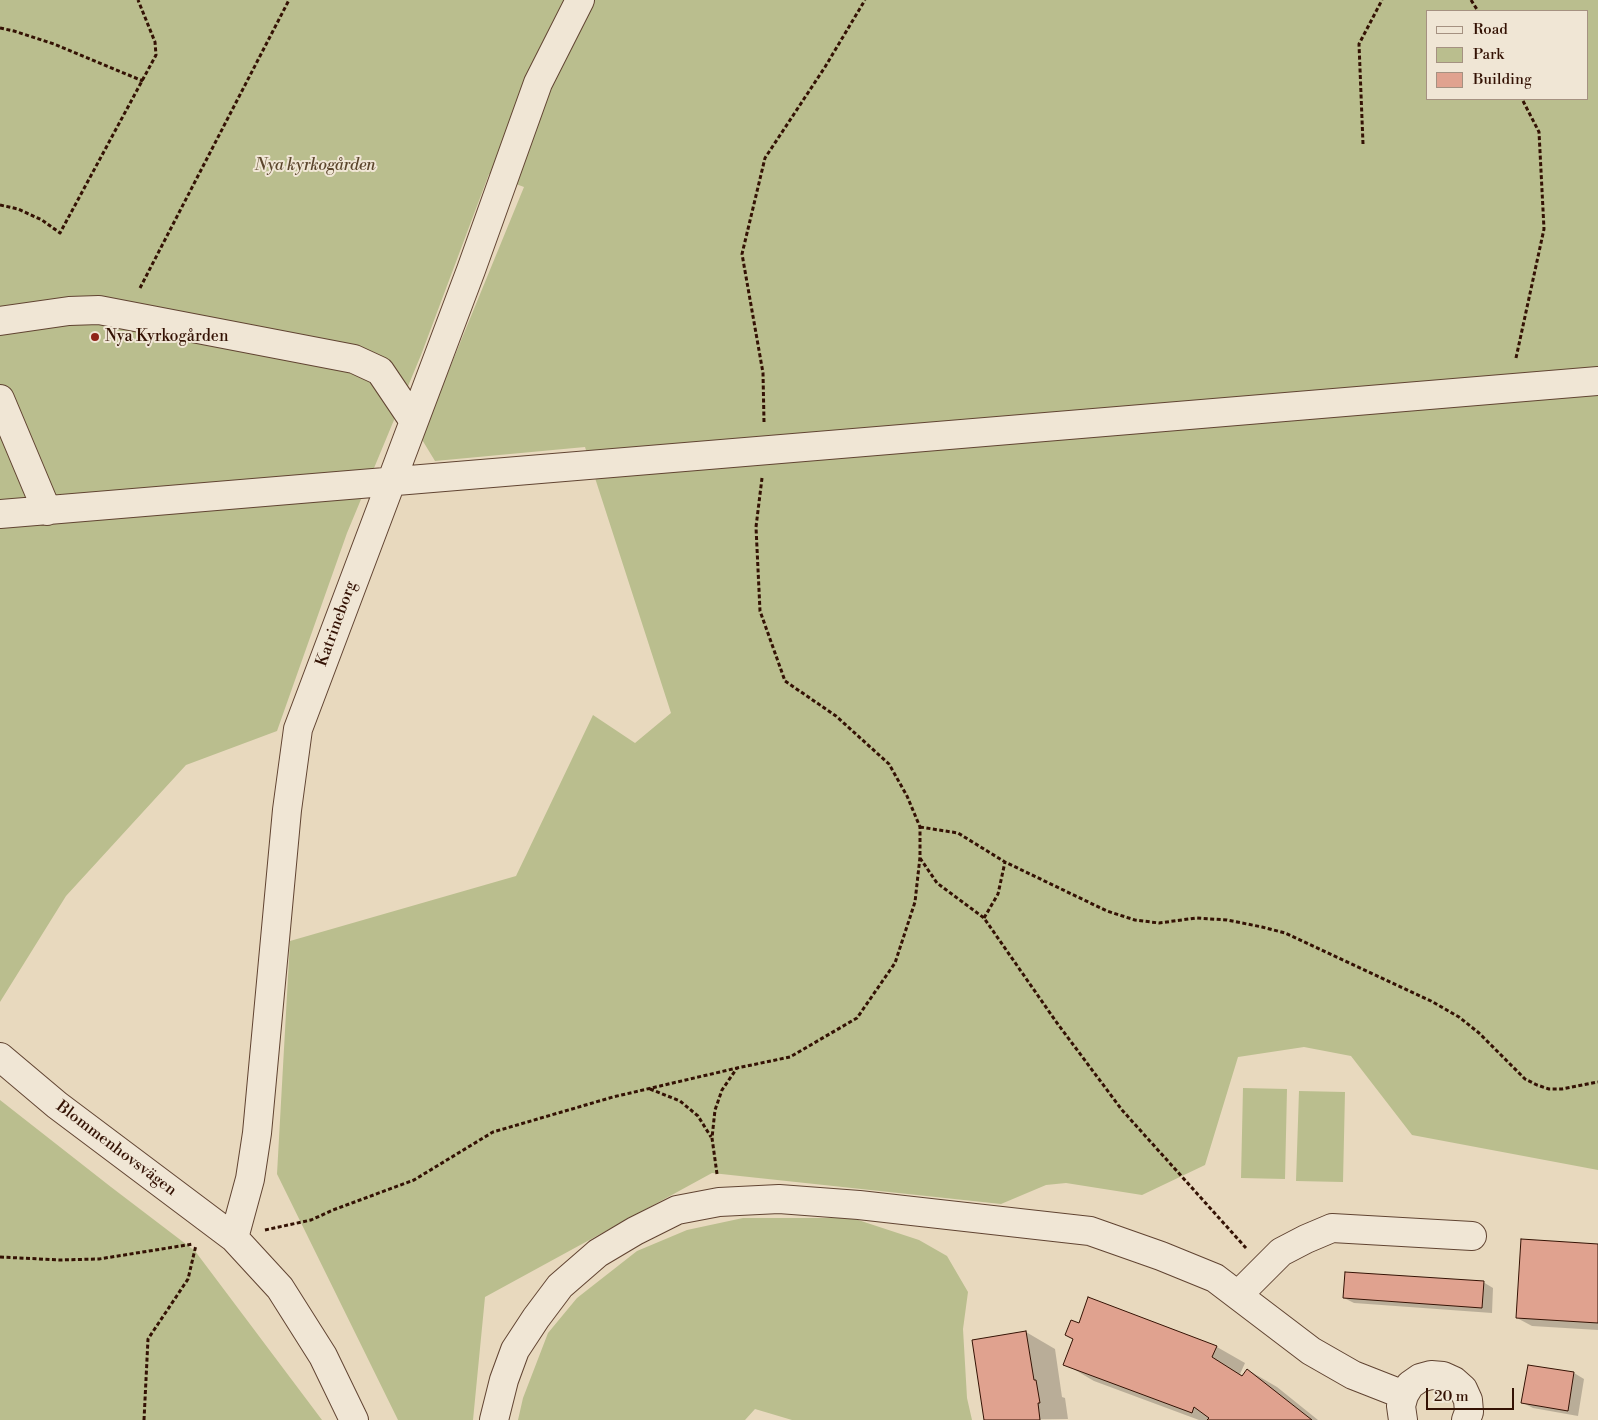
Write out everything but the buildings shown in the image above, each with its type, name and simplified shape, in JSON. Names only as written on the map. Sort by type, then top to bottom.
[{"type":"street","name":"Katrineborg","points":[[234,1238],[250,1179],[257,1133],[286,820],[298,729],[471,270],[538,83],[580,0]]},
{"type":"street","points":[[0,321],[69,311],[99,310],[354,358],[380,371],[413,420]]},
{"type":"street","points":[[0,514],[1598,381]]},
{"type":"street","points":[[0,399],[47,511]]},
{"type":"street","name":"Blommenhovsvägen","points":[[0,1057],[57,1105],[234,1238],[280,1288],[323,1356],[354,1420]]},
{"type":"street","points":[[494,1420],[504,1380],[515,1350],[560,1286],[598,1253],[635,1231],[677,1210],[720,1202],[779,1199],[859,1205],[1090,1231],[1161,1256],[1215,1278],[1311,1351],[1354,1375],[1404,1408],[1410,1385],[1420,1378],[1431,1375],[1443,1376],[1454,1380],[1463,1389],[1468,1400],[1470,1417]]},
{"type":"street","points":[[1238,1296],[1281,1252],[1332,1228],[1472,1236]]},
{"type":"path","points":[[0,205],[18,209],[42,220],[60,233],[156,55],[155,42],[138,0]]},
{"type":"path","points":[[126,315],[289,0]]},
{"type":"path","points":[[1363,144],[1359,44],[1382,0]]},
{"type":"path","points":[[0,28],[54,44],[143,81]]},
{"type":"path","points":[[1510,388],[1544,229],[1539,132],[1523,100]]},
{"type":"path","points":[[920,827],[958,833],[1005,862],[1107,911],[1135,920],[1159,923],[1196,918],[1228,920],[1285,933],[1459,1017],[1479,1033],[1525,1079],[1536,1085],[1549,1089],[1562,1089],[1598,1082]]},
{"type":"path","points":[[234,1238],[312,1220],[333,1210],[414,1180],[493,1132],[613,1097],[790,1057],[857,1018],[895,963],[915,902],[920,857],[937,883],[984,918],[1057,1023],[1122,1110],[1265,1268]]},
{"type":"path","points":[[984,918],[998,894],[1005,862]]},
{"type":"path","points":[[720,1202],[712,1138],[715,1110],[722,1090],[737,1068]]},
{"type":"path","points":[[649,1088],[680,1101],[698,1116],[712,1138]]},
{"type":"path","points":[[0,1257],[60,1260],[99,1259],[196,1244],[188,1279],[148,1339],[144,1420]]},
{"type":"green space","name":"Nya kyrkogården","points":[[0,0],[1598,0],[1598,1170],[1412,1135],[1351,1056],[1304,1047],[1238,1057],[1205,1165],[1142,1195],[1066,1183],[1046,1185],[1001,1204],[712,1173],[485,1297],[473,1420],[398,1420],[277,1174],[290,941],[516,876],[593,715],[635,743],[671,713],[585,447],[435,461],[421,438],[524,187],[489,174],[421,355],[347,533],[277,731],[186,765],[66,896],[0,1002]]},
{"type":"green space","points":[[1243,1088],[1287,1089],[1285,1179],[1241,1178]]},
{"type":"green space","points":[[1299,1091],[1345,1092],[1343,1182],[1296,1181]]},
{"type":"green space","points":[[0,1100],[195,1251],[322,1420],[0,1420]]},
{"type":"green space","points":[[743,1218],[852,1218],[919,1240],[947,1256],[968,1292],[963,1329],[967,1398],[972,1420],[792,1420],[755,1409],[745,1420],[518,1420],[523,1398],[548,1333],[577,1298],[637,1251],[687,1230]]},
{"type":"place","name":"Nya Kyrkogården","points":[[95,337]]}]
